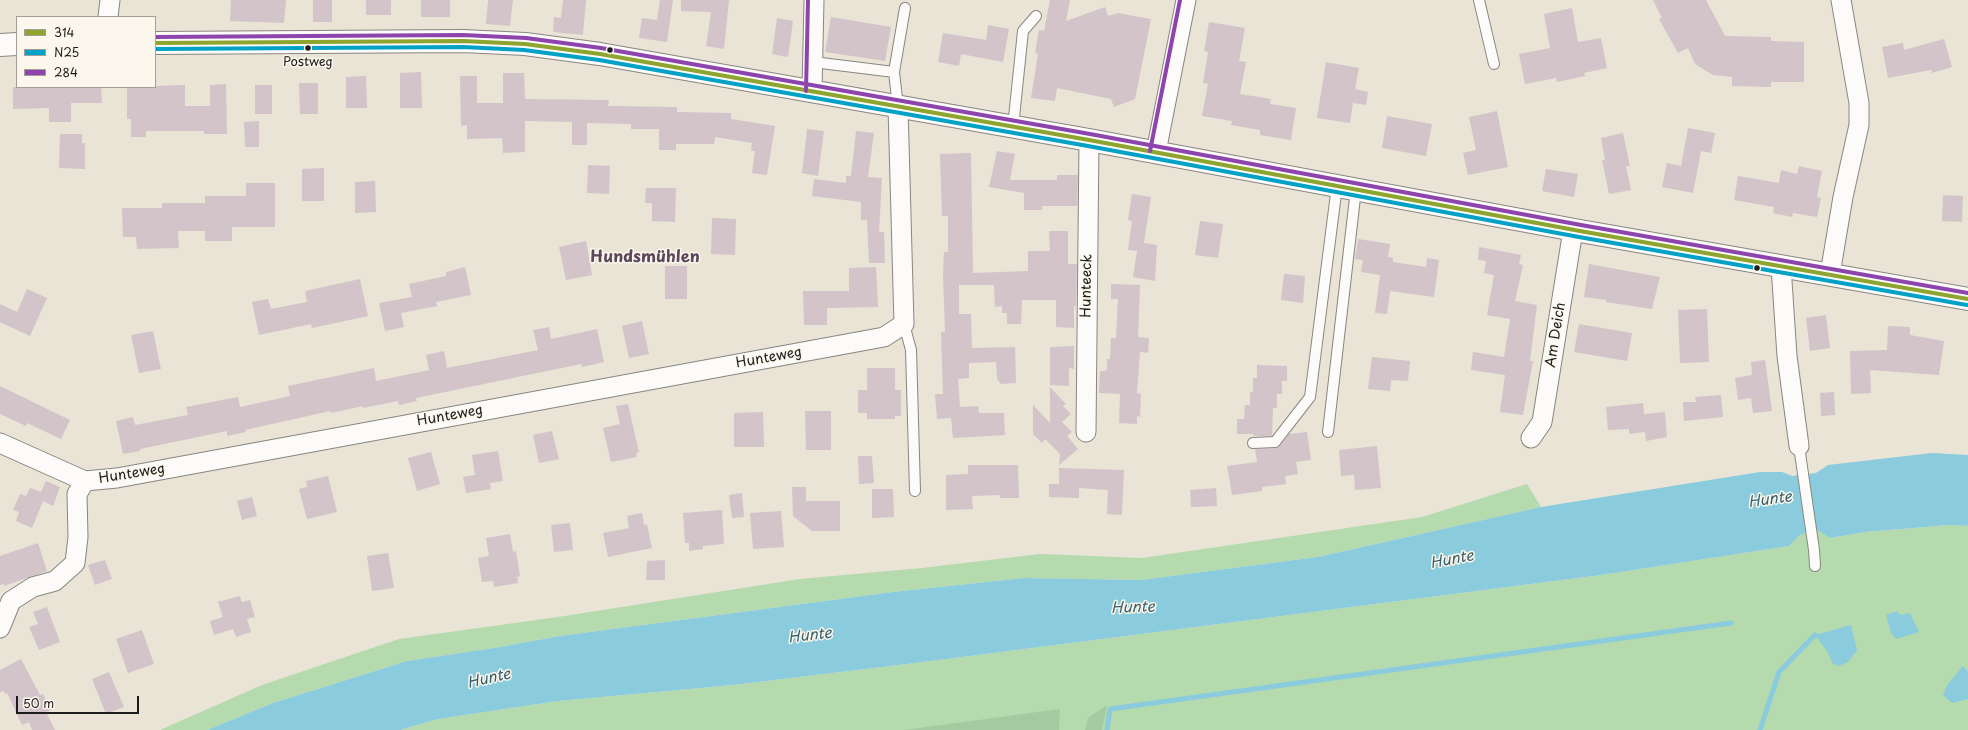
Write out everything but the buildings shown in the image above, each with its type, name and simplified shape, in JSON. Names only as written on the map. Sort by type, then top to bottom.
[{"type":"street","points":[[108,16],[110,0]]},
{"type":"street","points":[[812,91],[814,0]]},
{"type":"street","points":[[1156,152],[1186,0]]},
{"type":"street","points":[[1830,274],[1842,197],[1859,125],[1859,103],[1841,0]]},
{"type":"street","points":[[156,43],[432,41],[525,44],[600,54],[1156,152],[1573,230],[1968,299]]},
{"type":"street","points":[[0,45],[16,44]]},
{"type":"street","points":[[898,107],[904,324]]},
{"type":"street","name":"Hunteeck","points":[[1086,432],[1089,140]]},
{"type":"street","name":"Am Deich","points":[[1531,438],[1542,422],[1573,230]]},
{"type":"street","points":[[1781,266],[1787,356],[1799,446]]},
{"type":"street","name":"Hunteweg","points":[[0,443],[85,481],[117,478],[884,337],[904,324]]},
{"type":"street","points":[[0,628],[12,602],[32,587],[55,581],[71,569],[75,563],[78,537],[77,494],[85,481]]},
{"type":"lane","points":[[1479,0],[1494,64]]},
{"type":"lane","points":[[898,107],[894,72],[906,8]]},
{"type":"lane","points":[[1013,127],[1023,31],[1036,16]]},
{"type":"lane","points":[[813,62],[894,72]]},
{"type":"lane","points":[[1328,432],[1347,188]]},
{"type":"lane","points":[[1252,443],[1275,442],[1310,397],[1347,188]]},
{"type":"lane","points":[[904,324],[911,350],[915,490]]},
{"type":"lane","points":[[1799,446],[1803,465],[1815,566]]},
{"type":"green space","points":[[1527,484],[1541,507],[1318,557],[1141,580],[1024,578],[893,592],[560,636],[407,661],[273,703],[207,730],[160,730],[262,685],[399,639],[558,617],[800,579],[922,568],[1040,554],[1142,558],[1422,517]]},
{"type":"green space","points":[[1949,525],[1968,526],[1968,730],[400,730],[438,719],[558,701],[733,685],[1601,575],[1789,546],[1801,534],[1820,531],[1830,538],[1865,532]]},
{"type":"green space","points":[[1107,705],[1102,730],[1085,730],[1088,718]]},
{"type":"green space","points":[[1060,709],[1059,730],[904,730]]},
{"type":"water","name":"Hunte","points":[[1932,453],[1968,455],[1968,526],[1949,525],[1865,532],[1830,538],[1819,531],[1801,534],[1789,546],[1601,575],[733,685],[558,701],[438,719],[400,730],[207,730],[273,703],[407,661],[560,636],[893,592],[1024,578],[1141,580],[1318,557],[1541,507],[1760,472],[1782,472],[1792,476],[1816,473],[1828,465]]},
{"type":"water","points":[[1897,611],[1900,615],[1910,613],[1919,632],[1896,639],[1891,633],[1886,615]]},
{"type":"water","points":[[1851,625],[1857,650],[1848,662],[1839,666],[1833,664],[1827,651],[1815,635]]},
{"type":"water","points":[[1963,666],[1968,672],[1968,699],[1952,703],[1943,695],[1948,684]]},
{"type":"waterway","points":[[1107,730],[1110,709],[1731,623]]},
{"type":"waterway","points":[[1760,730],[1779,672],[1815,635]]},
{"type":"transit line","name":"284","points":[[806,91],[808,0]]},
{"type":"transit line","name":"284","points":[[1150,151],[1180,0]]},
{"type":"transit line","name":"284","points":[[156,37],[463,35],[526,38],[601,48],[1090,134],[1581,225],[1968,293]]},
{"type":"transit line","name":"314","points":[[156,43],[463,41],[525,44],[600,54],[1089,140],[1580,231],[1968,299]]},
{"type":"transit line","name":"N25","points":[[156,49],[463,47],[524,50],[599,60],[1088,146],[1579,237],[1967,305]]},
{"type":"place","name":"Postweg","points":[[308,48]]},
{"type":"district","name":"Hundsmühlen","points":[[645,258]]}]
